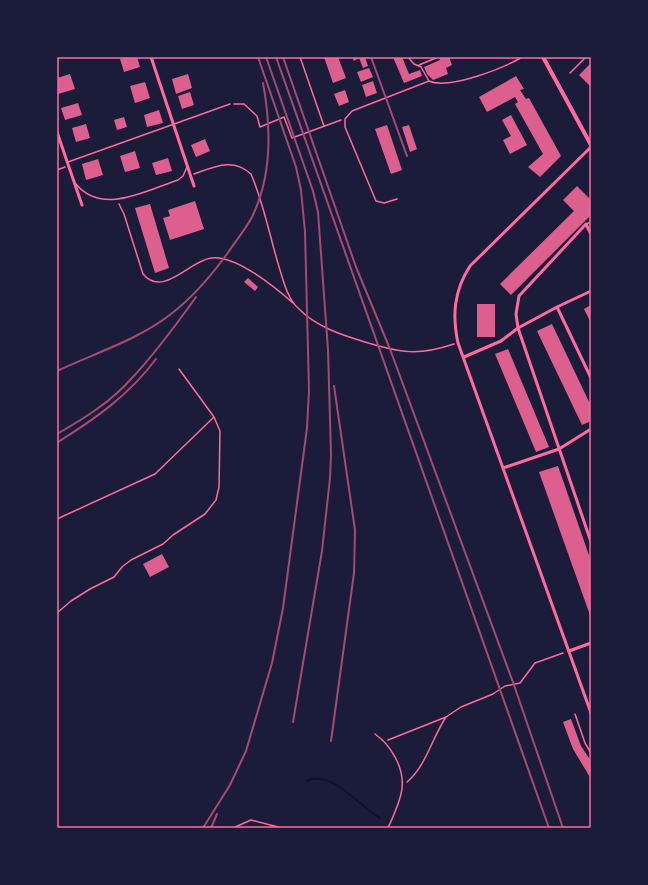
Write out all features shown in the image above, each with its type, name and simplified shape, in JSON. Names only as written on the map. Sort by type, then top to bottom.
[{"type":"street","points":[[151,57],[194,186]]},
{"type":"street","points":[[543,57],[591,146],[470,266],[460,285],[454,307],[455,326],[458,343],[591,713]]},
{"type":"street","points":[[57,132],[82,205]]},
{"type":"street","points":[[591,234],[586,224],[518,296],[516,314],[518,328],[591,542]]},
{"type":"street","points":[[464,357],[501,341],[518,328],[591,290]]},
{"type":"street","points":[[557,307],[591,378]]},
{"type":"street","points":[[503,468],[559,449],[591,429]]},
{"type":"street","points":[[569,651],[591,643]]},
{"type":"lane","points":[[408,57],[414,64],[419,65],[436,58]]},
{"type":"lane","points":[[397,199],[384,203],[376,201],[344,127],[345,119],[352,111],[429,81],[440,84],[457,82],[513,62],[522,57]]},
{"type":"lane","points":[[570,73],[586,57]]},
{"type":"lane","points":[[419,65],[429,81]]},
{"type":"lane","points":[[68,162],[174,126],[230,104]]},
{"type":"lane","points":[[75,183],[81,190],[96,198],[117,200],[178,180],[184,176],[187,165]]},
{"type":"lane","points":[[586,224],[591,222]]},
{"type":"lane","points":[[57,613],[71,600],[114,577],[122,567],[131,560],[163,544],[173,535],[212,508],[216,500],[219,487],[220,470],[220,431],[214,417],[179,369]]},
{"type":"lane","points":[[57,519],[155,474],[214,417]]},
{"type":"lane","points":[[575,714],[585,743],[591,753]]},
{"type":"lane","points":[[375,734],[386,741],[399,764],[404,785],[388,828]]},
{"type":"lane","points":[[234,828],[251,820],[282,828]]},
{"type":"path","points":[[300,57],[324,126]]},
{"type":"path","points":[[230,104],[244,104],[257,116],[260,127],[284,117],[292,138],[345,119]]},
{"type":"path","points":[[190,175],[229,164],[238,165],[251,174],[285,283],[296,305]]},
{"type":"path","points":[[57,170],[69,166]]},
{"type":"path","points":[[117,200],[124,214],[143,274],[148,280],[153,282],[162,282],[171,279],[204,259],[212,257],[223,259],[257,276],[296,305],[306,316],[326,328],[390,349],[418,352],[435,351],[458,343]]},
{"type":"path","points":[[386,741],[446,717],[461,707],[493,694],[505,686],[520,682],[535,663],[569,651]]},
{"type":"path","points":[[404,785],[412,778],[421,765],[437,730],[446,717]]},
{"type":"building","points":[[137,57],[140,67],[124,72],[120,59]]},
{"type":"building","points":[[324,57],[338,57],[346,78],[333,83]]},
{"type":"building","points":[[352,57],[365,57],[368,66],[363,68],[359,58],[354,61]]},
{"type":"building","points":[[393,57],[402,57],[409,74],[420,70],[422,76],[404,83]]},
{"type":"building","points":[[439,57],[449,57],[452,65],[446,68],[448,74],[433,80],[427,74],[424,67],[440,60]]},
{"type":"building","points":[[591,63],[591,87],[579,75]]},
{"type":"building","points":[[369,68],[373,77],[361,82],[357,72]]},
{"type":"building","points":[[70,74],[75,89],[58,94],[57,78]]},
{"type":"building","points":[[188,74],[192,88],[176,94],[172,79]]},
{"type":"building","points":[[516,76],[524,89],[520,90],[526,99],[529,98],[561,156],[540,177],[528,167],[543,154],[515,104],[518,102],[515,97],[487,112],[479,97]]},
{"type":"building","points":[[373,81],[377,93],[366,97],[362,85]]},
{"type":"building","points":[[145,82],[150,98],[135,103],[130,86]]},
{"type":"building","points":[[345,90],[349,102],[339,106],[334,94]]},
{"type":"building","points":[[190,92],[194,105],[182,109],[178,96]]},
{"type":"building","points":[[78,103],[82,115],[65,120],[61,108]]},
{"type":"building","points":[[159,110],[163,123],[147,127],[144,115]]},
{"type":"building","points":[[511,115],[527,145],[510,154],[503,140],[511,136],[502,120]]},
{"type":"building","points":[[124,117],[127,127],[117,130],[114,120]]},
{"type":"building","points":[[86,124],[90,138],[76,142],[72,128]]},
{"type":"building","points":[[387,125],[402,170],[391,174],[375,129]]},
{"type":"building","points":[[409,125],[417,149],[410,152],[402,127]]},
{"type":"building","points":[[205,139],[210,151],[196,157],[191,145]]},
{"type":"building","points":[[135,151],[140,168],[125,172],[120,156]]},
{"type":"building","points":[[168,158],[172,171],[156,175],[152,163]]},
{"type":"building","points":[[98,159],[103,175],[86,180],[82,164]]},
{"type":"building","points":[[577,186],[591,200],[591,215],[511,295],[500,284],[574,211],[563,200]]},
{"type":"building","points":[[195,201],[204,229],[170,240],[163,218],[170,216],[168,210]]},
{"type":"building","points":[[150,204],[169,268],[155,273],[135,208]]},
{"type":"building","points":[[248,278],[258,287],[255,291],[244,282]]},
{"type":"building","points":[[477,304],[495,304],[495,337],[477,337]]},
{"type":"building","points":[[591,305],[591,323],[584,309]]},
{"type":"building","points":[[552,324],[591,406],[591,421],[582,425],[537,331]]},
{"type":"building","points":[[508,349],[549,447],[536,452],[495,354]]},
{"type":"building","points":[[558,466],[591,561],[591,618],[539,472]]},
{"type":"building","points":[[162,554],[169,567],[150,577],[143,564]]},
{"type":"building","points":[[571,719],[581,746],[591,761],[591,779],[573,749],[563,722]]},
{"type":"waterway","points":[[306,781],[316,779],[326,780],[335,784],[345,790],[380,818]]},
{"type":"railway","points":[[203,828],[230,785],[246,751],[272,663],[283,608],[307,428],[309,390],[305,232],[301,190],[296,167],[258,57]]},
{"type":"railway","points":[[266,57],[313,191],[318,212],[328,350],[331,454],[330,478],[322,551],[293,722]]},
{"type":"railway","points":[[276,57],[549,828]]},
{"type":"railway","points":[[283,57],[356,267],[390,349],[514,685],[563,828]]},
{"type":"railway","points":[[371,57],[407,156]]},
{"type":"railway","points":[[57,371],[116,346],[158,323],[179,308],[194,294],[227,254],[252,217],[259,201],[263,185],[268,151],[266,99],[263,83]]},
{"type":"railway","points":[[57,434],[96,410],[115,395],[157,349],[196,297]]},
{"type":"railway","points":[[58,442],[98,415],[123,395],[146,372],[156,359]]},
{"type":"railway","points":[[331,741],[354,573],[355,530],[334,386]]},
{"type":"railway","points":[[211,828],[217,814]]}]
